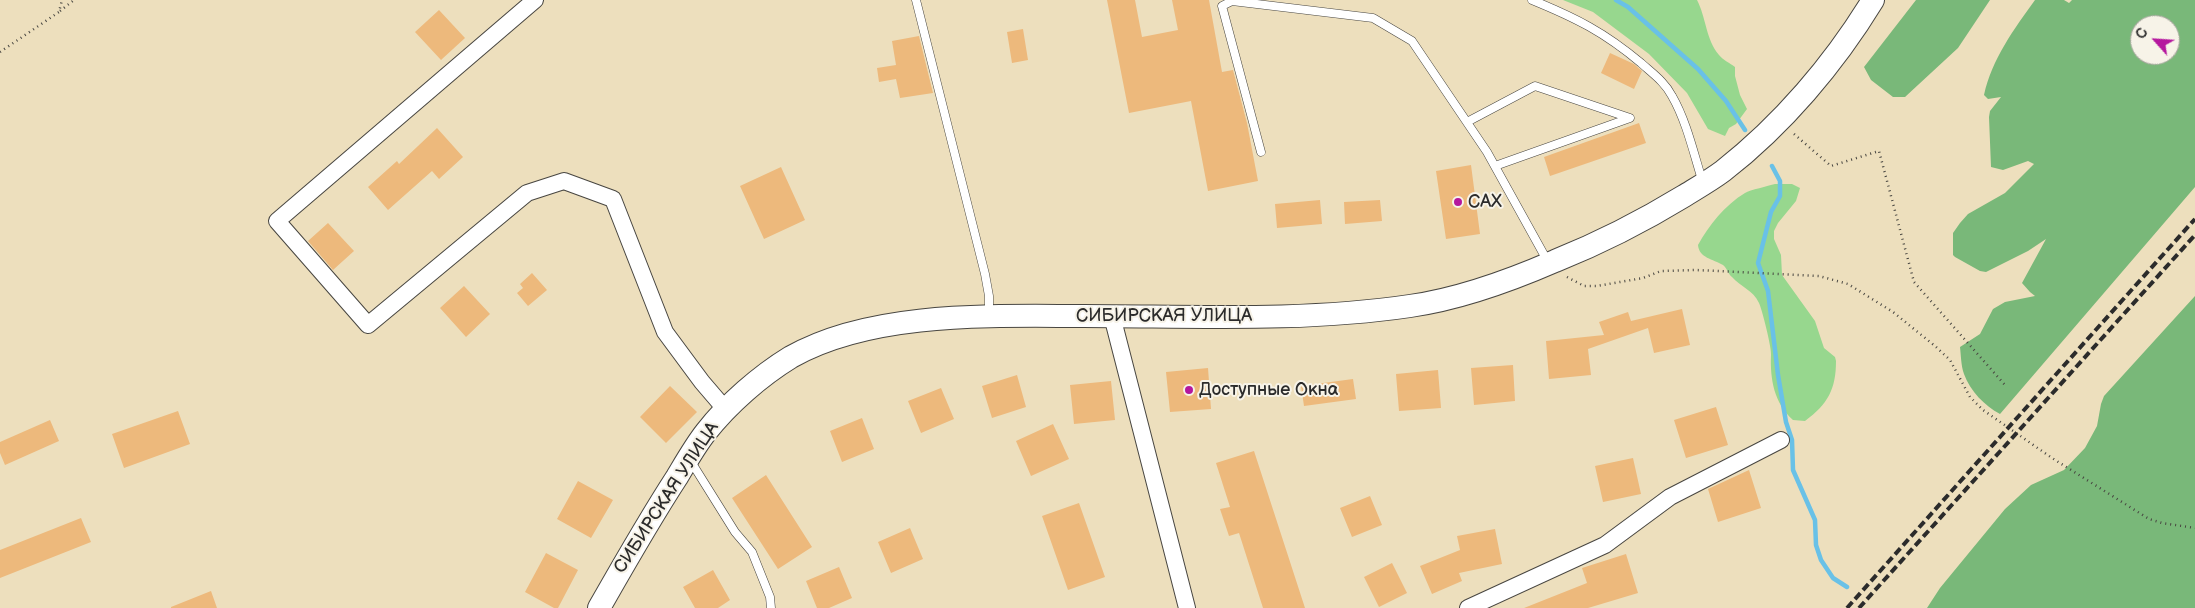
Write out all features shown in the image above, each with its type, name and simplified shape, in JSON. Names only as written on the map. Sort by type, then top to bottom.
[{"type":"street","points":[[535,0],[277,221],[368,325],[527,193],[564,181],[613,199],[665,332],[702,382],[726,410]]},
{"type":"street","name":"СИБИРСКАЯ УЛИЦА","points":[[599,608],[647,523],[705,433],[726,410],[757,382],[792,357],[842,336],[893,324],[962,316],[1267,316],[1349,314],[1414,305],[1515,278],[1595,245],[1648,218],[1722,172],[1779,121],[1803,95],[1833,58],[1873,0]]},
{"type":"street","points":[[1112,316],[1187,608]]},
{"type":"street","points":[[1468,608],[1605,545],[1670,497],[1781,440]]},
{"type":"lane","points":[[916,0],[990,296],[989,316]]},
{"type":"lane","points":[[1532,0],[1576,18],[1608,37],[1661,81],[1672,95],[1679,110],[1703,184]]},
{"type":"lane","points":[[1261,152],[1222,6],[1232,1],[1373,18],[1412,41],[1495,166],[1549,264]]},
{"type":"lane","points":[[1467,122],[1535,86],[1630,118],[1495,166]]},
{"type":"lane","points":[[689,458],[735,532],[752,552],[770,597],[771,608]]},
{"type":"path","points":[[59,12],[62,0]]},
{"type":"path","points":[[0,52],[74,0]]},
{"type":"path","points":[[1779,121],[1831,166],[1879,151],[1914,282],[2005,385]]},
{"type":"path","points":[[1549,264],[1574,282],[1584,286],[1597,286],[1634,280],[1672,269],[1836,279],[1858,288],[1917,329],[1950,360],[1970,397],[1997,421],[2149,519],[2162,524],[2195,528]]},
{"type":"green space","points":[[1563,0],[1697,0],[1711,42],[1721,57],[1735,67],[1735,76],[1740,95],[1747,109],[1736,124],[1729,128],[1725,136],[1708,129],[1687,93],[1649,54],[1593,12]]},
{"type":"green space","points":[[1916,0],[1990,0],[1958,48],[1905,97],[1893,97],[1871,80],[1864,67]]},
{"type":"green space","points":[[2035,0],[2064,0],[2069,3],[2072,0],[2195,0],[2195,187],[2000,414],[1989,407],[1970,386],[1963,371],[1960,347],[1980,334],[1993,309],[2005,302],[2035,296],[2022,283],[2046,239],[2028,251],[1986,272],[1980,271],[1953,255],[1953,233],[1968,214],[2005,193],[2034,164],[2028,161],[2003,170],[1991,167],[1989,117],[1990,111],[2001,97],[1988,99],[1984,95],[1992,69],[2012,33]]},
{"type":"green space","points":[[1775,184],[1792,184],[1800,188],[1796,201],[1778,223],[1774,231],[1774,239],[1781,255],[1782,275],[1815,321],[1824,348],[1835,357],[1836,361],[1836,371],[1829,395],[1820,408],[1805,421],[1793,420],[1777,398],[1771,373],[1771,351],[1760,307],[1756,299],[1731,276],[1723,265],[1707,258],[1701,253],[1698,245],[1718,216],[1731,203],[1747,192]]},
{"type":"green space","points":[[2195,296],[2195,608],[1927,608],[1940,588],[2005,509],[2031,485],[2064,470],[2085,448],[2097,426],[2104,396]]},
{"type":"building","points":[[1107,0],[1135,0],[1142,37],[1178,30],[1172,0],[1209,0],[1222,72],[1233,70],[1247,123],[1258,181],[1208,191],[1191,101],[1129,113]]},
{"type":"building","points":[[439,10],[465,38],[441,60],[415,32]]},
{"type":"building","points":[[1023,29],[1028,60],[1012,63],[1007,32]]},
{"type":"building","points":[[919,36],[933,93],[900,98],[896,79],[879,82],[877,68],[896,65],[892,41]]},
{"type":"building","points":[[1610,53],[1634,64],[1642,71],[1634,89],[1601,73]]},
{"type":"building","points":[[1639,123],[1646,143],[1550,176],[1544,157]]},
{"type":"building","points":[[437,128],[463,157],[439,179],[432,171],[388,210],[368,187],[397,161],[399,164]]},
{"type":"building","name":"САХ","points":[[1471,165],[1480,234],[1446,239],[1436,171]]},
{"type":"building","points":[[781,167],[805,220],[764,239],[740,186]]},
{"type":"building","points":[[1320,200],[1322,224],[1277,228],[1275,204]]},
{"type":"building","points":[[1380,200],[1382,221],[1345,224],[1344,202]]},
{"type":"building","points":[[328,223],[354,251],[333,270],[308,241]]},
{"type":"building","points":[[532,273],[547,290],[528,306],[517,293],[523,288],[520,284]]},
{"type":"building","points":[[464,286],[490,314],[466,337],[440,308]]},
{"type":"building","points":[[1682,309],[1690,345],[1654,353],[1648,328],[1588,349],[1591,375],[1549,379],[1546,341],[1604,335],[1599,322],[1628,312],[1631,321]]},
{"type":"building","points":[[1513,365],[1515,401],[1474,405],[1471,368]]},
{"type":"building","name":"Доступные Окна","points":[[1208,368],[1211,409],[1170,412],[1166,372]]},
{"type":"building","points":[[1438,370],[1441,408],[1399,411],[1396,374]]},
{"type":"building","points":[[1017,375],[1026,407],[992,418],[982,386]]},
{"type":"building","points":[[1353,379],[1356,399],[1304,406],[1301,386]]},
{"type":"building","points":[[1111,381],[1115,420],[1074,424],[1070,385]]},
{"type":"building","points":[[670,386],[697,412],[666,443],[640,417]]},
{"type":"building","points":[[941,388],[954,419],[921,433],[908,401]]},
{"type":"building","points":[[1716,407],[1728,445],[1686,458],[1674,420]]},
{"type":"building","points":[[178,411],[190,444],[124,468],[112,434]]},
{"type":"building","points":[[862,418],[874,449],[842,462],[830,431]]},
{"type":"building","points":[[50,420],[59,441],[5,465],[0,453],[0,442]]},
{"type":"building","points":[[1053,424],[1069,459],[1031,476],[1016,441]]},
{"type":"building","points":[[1254,451],[1305,608],[1263,608],[1239,533],[1229,536],[1220,509],[1230,507],[1216,463]]},
{"type":"building","points":[[1633,458],[1641,494],[1603,502],[1595,466]]},
{"type":"building","points":[[1749,470],[1761,508],[1718,522],[1708,489]]},
{"type":"building","points":[[766,475],[812,547],[778,569],[732,498]]},
{"type":"building","points":[[578,481],[613,500],[591,538],[557,519]]},
{"type":"building","points":[[1370,496],[1382,525],[1352,537],[1340,508]]},
{"type":"building","points":[[1079,503],[1105,577],[1068,590],[1042,516]]},
{"type":"building","points":[[81,518],[91,542],[0,578],[0,550]]},
{"type":"building","points":[[910,528],[923,559],[891,573],[878,542]]},
{"type":"building","points":[[1495,529],[1502,564],[1459,573],[1462,581],[1432,594],[1420,566],[1460,550],[1457,536]]},
{"type":"building","points":[[546,553],[578,570],[558,608],[554,608],[525,592]]},
{"type":"building","points":[[1626,554],[1638,593],[1588,608],[1524,608],[1587,583],[1582,568]]},
{"type":"building","points":[[1392,563],[1407,593],[1379,607],[1364,577]]},
{"type":"building","points":[[839,567],[852,598],[829,608],[817,608],[806,581]]},
{"type":"building","points":[[713,570],[730,600],[718,608],[695,608],[683,587]]},
{"type":"building","points":[[211,591],[217,608],[171,608],[171,607]]},
{"type":"waterway","points":[[1616,0],[1628,7],[1698,69],[1726,101],[1745,130]]},
{"type":"waterway","points":[[1772,166],[1780,181],[1780,196],[1771,212],[1758,263],[1768,291],[1778,375],[1786,422],[1792,440],[1793,470],[1815,520],[1816,545],[1821,560],[1833,578],[1847,587]]},
{"type":"railway","points":[[1847,608],[2195,219]]},
{"type":"railway","points":[[1859,608],[2195,235]]},
{"type":"place","name":"САХ","points":[[1458,202]]},
{"type":"place","name":"Доступные Окна","points":[[1189,390]]}]
